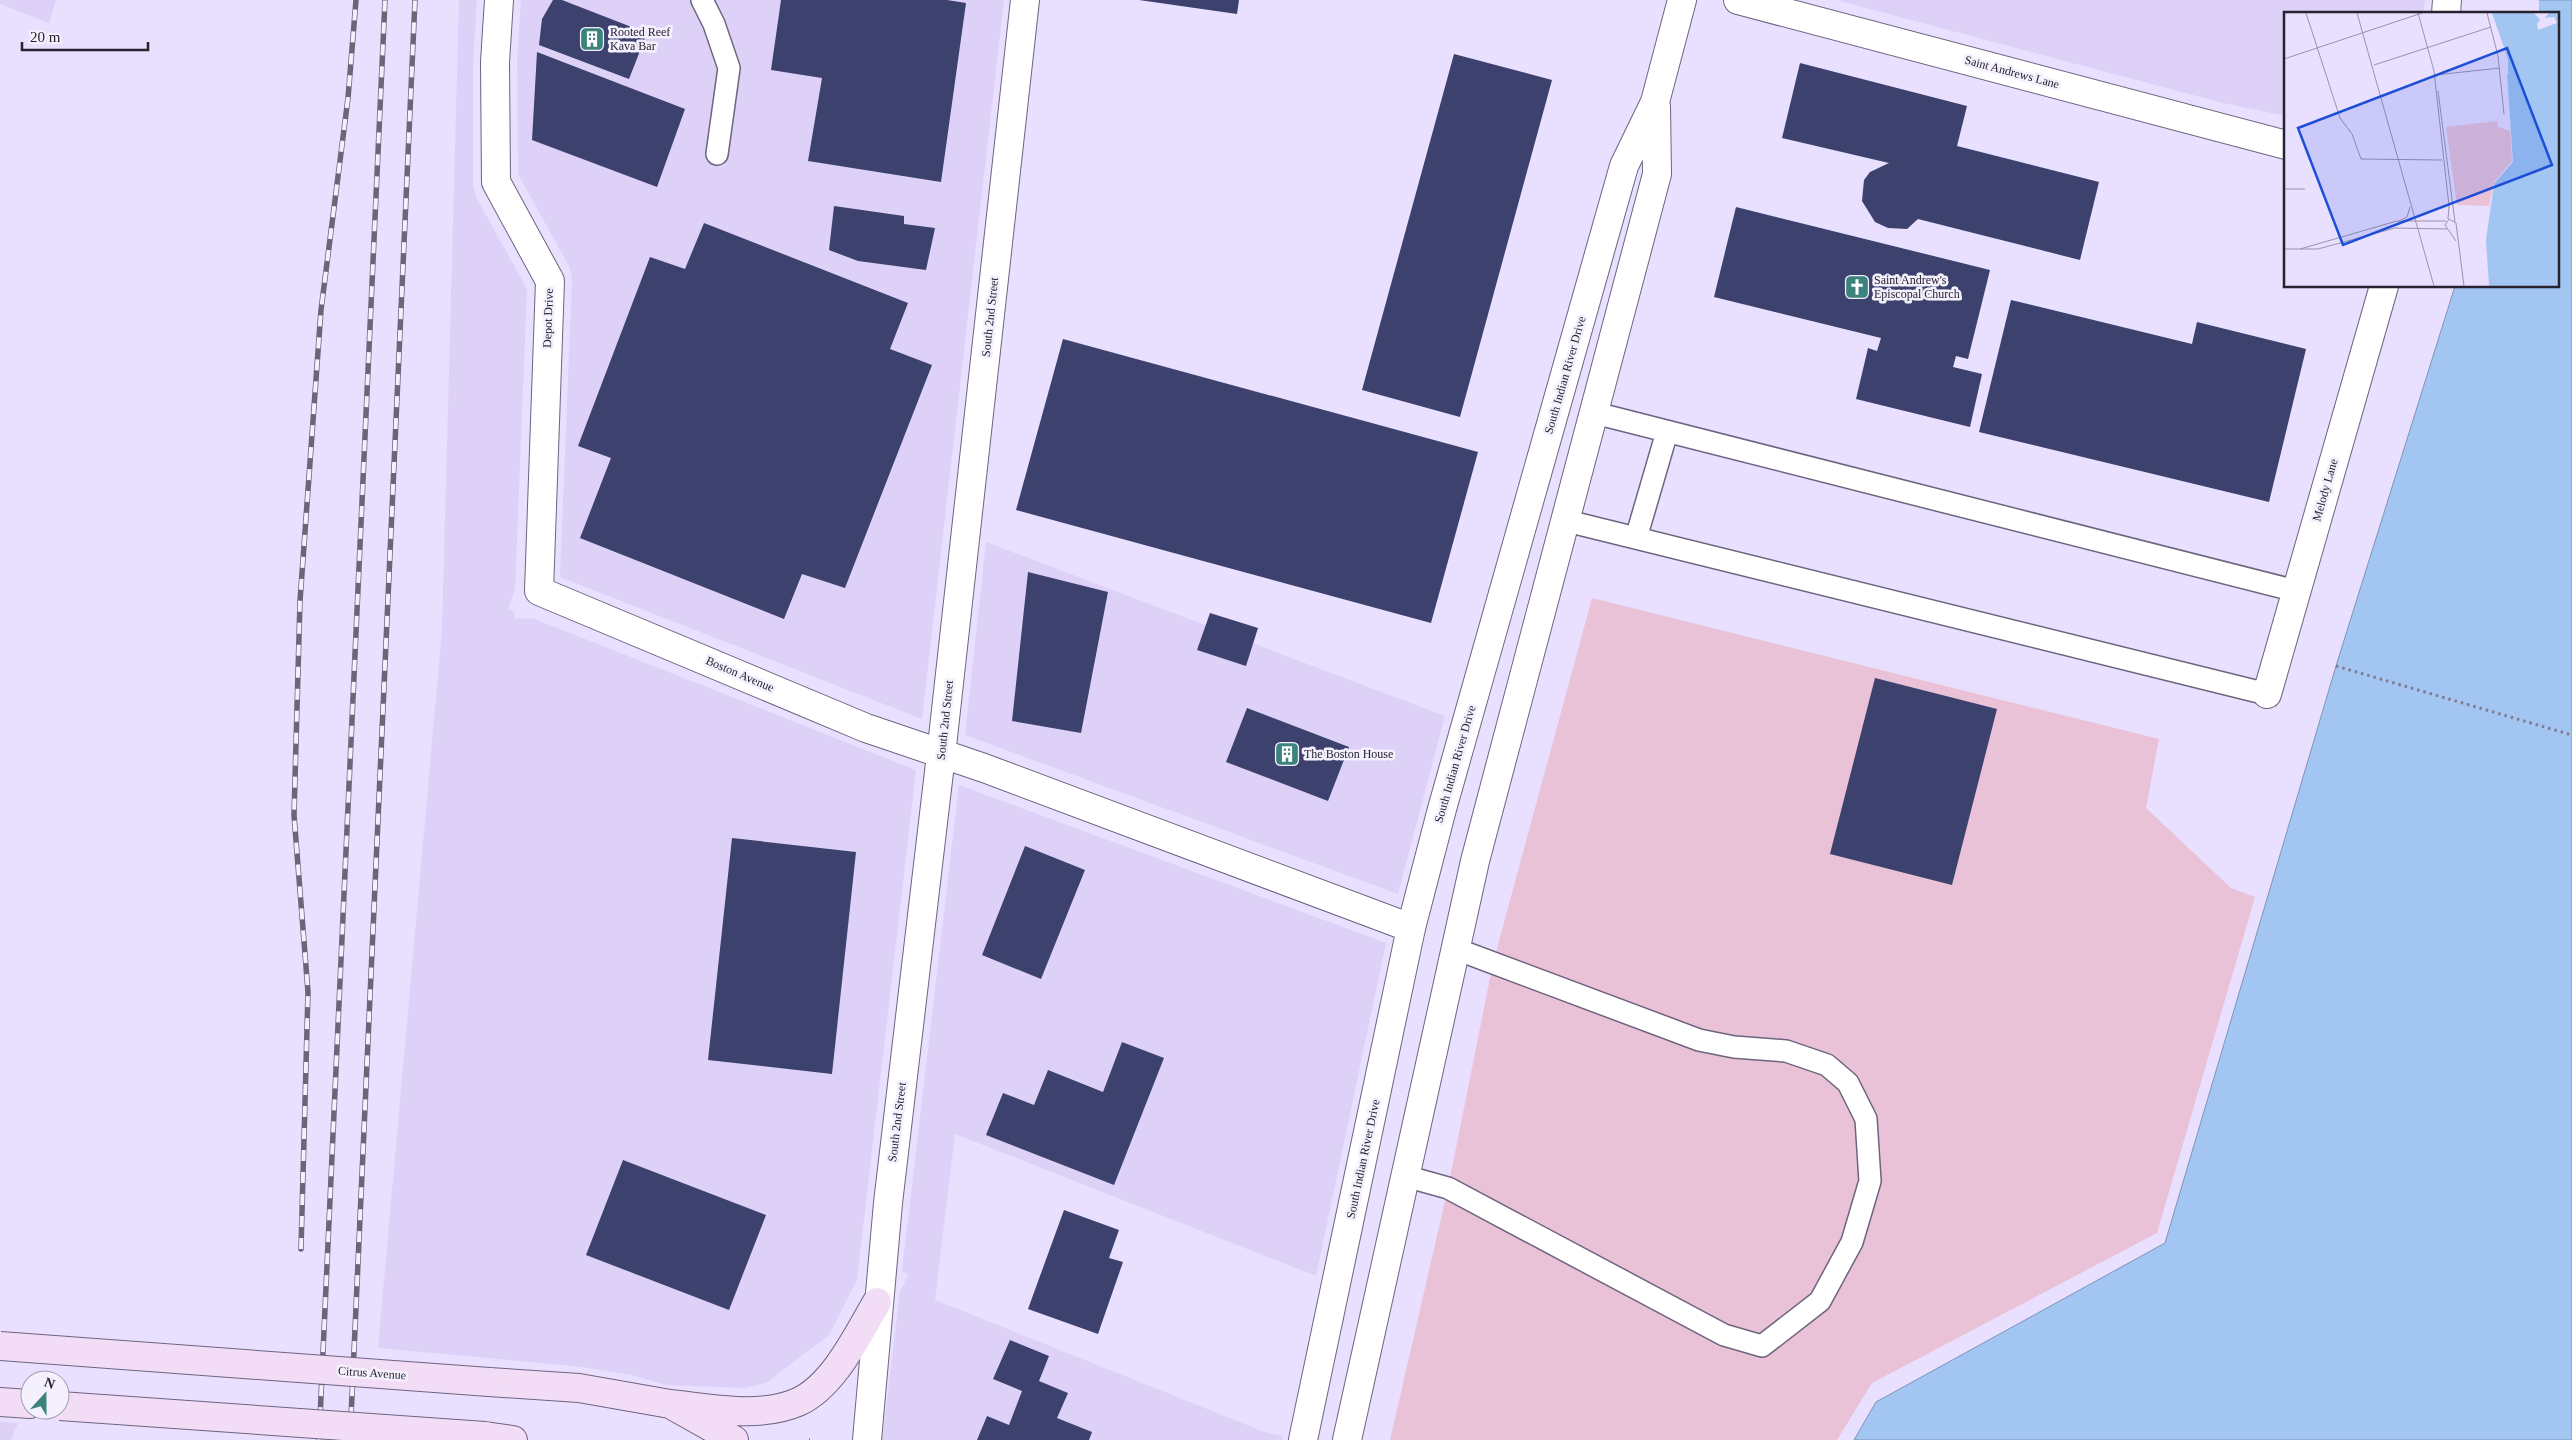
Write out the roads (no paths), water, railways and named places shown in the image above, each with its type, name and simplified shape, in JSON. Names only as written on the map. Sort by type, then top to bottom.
[{"type":"main road","points":[[670,1404],[746,1411],[799,1402],[822,1384],[845,1357],[877,1302]]},
{"type":"main road","name":"Citrus Avenue","points":[[0,1346],[578,1388],[670,1404],[734,1440]]},
{"type":"main road","points":[[0,1402],[20,1403]]},
{"type":"main road","points":[[70,1407],[484,1436],[513,1440]]},
{"type":"street","name":"Depot Drive","points":[[499,0],[495,62],[496,182],[550,281],[539,590]]},
{"type":"street","name":"South 2nd Street","points":[[867,1440],[877,1302],[941,755],[1025,0]]},
{"type":"street","name":"South Indian River Drive","points":[[1303,1440],[1411,928],[1444,799],[1624,166],[1655,102],[1682,0]]},
{"type":"street","name":"Saint Andrews Lane","points":[[1738,0],[2284,144]]},
{"type":"street","name":"South Indian River Drive","points":[[1347,1440],[1475,861],[1657,174],[1655,102]]},
{"type":"street","name":"Melody Lane","points":[[2267,694],[2383,288]]},
{"type":"street","name":"Boston Avenue","points":[[539,590],[866,728],[1011,778],[1411,928]]},
{"type":"lane","points":[[702,0],[714,24],[729,68],[717,154]]},
{"type":"lane","points":[[1595,413],[2296,591]]},
{"type":"lane","points":[[1636,538],[1667,432]]},
{"type":"lane","points":[[1566,521],[2267,694]]},
{"type":"lane","points":[[1405,1176],[1448,1188],[1724,1335],[1762,1346],[1820,1301],[1852,1242],[1870,1181],[1866,1119],[1848,1083],[1827,1064],[1786,1051],[1734,1048],[1699,1040],[1456,949]]},
{"type":"water","points":[[2519,0],[2572,0],[2572,1440],[1854,1440],[1876,1402],[2165,1243],[2336,666],[2454,288],[2560,288],[2560,12],[2518,12]]},
{"type":"railway","points":[[301,1249],[308,992],[294,815],[300,601],[321,310],[348,98],[356,0]]},
{"type":"railway","points":[[319,1440],[385,0]]},
{"type":"railway","points":[[350,1440],[415,0]]},
{"type":"place","name":"Rooted Reef Kava Bar","points":[[592,39]]},
{"type":"place","name":"Saint Andrew's Episcopal Church","points":[[1857,287]]},
{"type":"place","name":"The Boston House","points":[[1287,754]]}]
